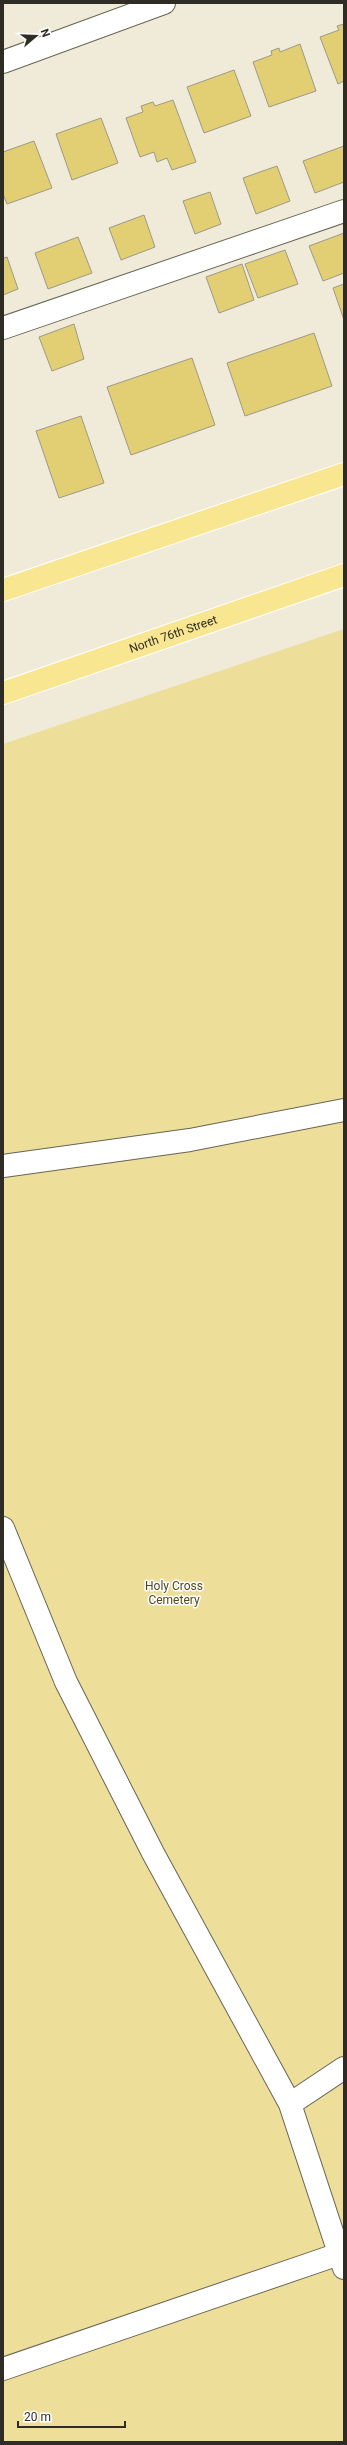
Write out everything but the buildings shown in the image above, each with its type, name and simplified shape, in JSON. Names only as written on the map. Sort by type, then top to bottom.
[{"type":"main road","points":[[3,590],[344,474]]},
{"type":"main road","name":"North 76th Street","points":[[3,693],[344,576]]},
{"type":"street","points":[[3,62],[164,3]]},
{"type":"street","points":[[3,328],[344,211]]},
{"type":"street","points":[[3,1166],[190,1140],[344,1110]]},
{"type":"street","points":[[3,1528],[66,1682],[153,1853],[290,2104],[341,2261],[3,2369]]},
{"type":"street","points":[[290,2104],[344,2068]]},
{"type":"green space","name":"Holy Cross Cemetery","points":[[344,629],[344,2442],[3,2442],[3,744]]}]
